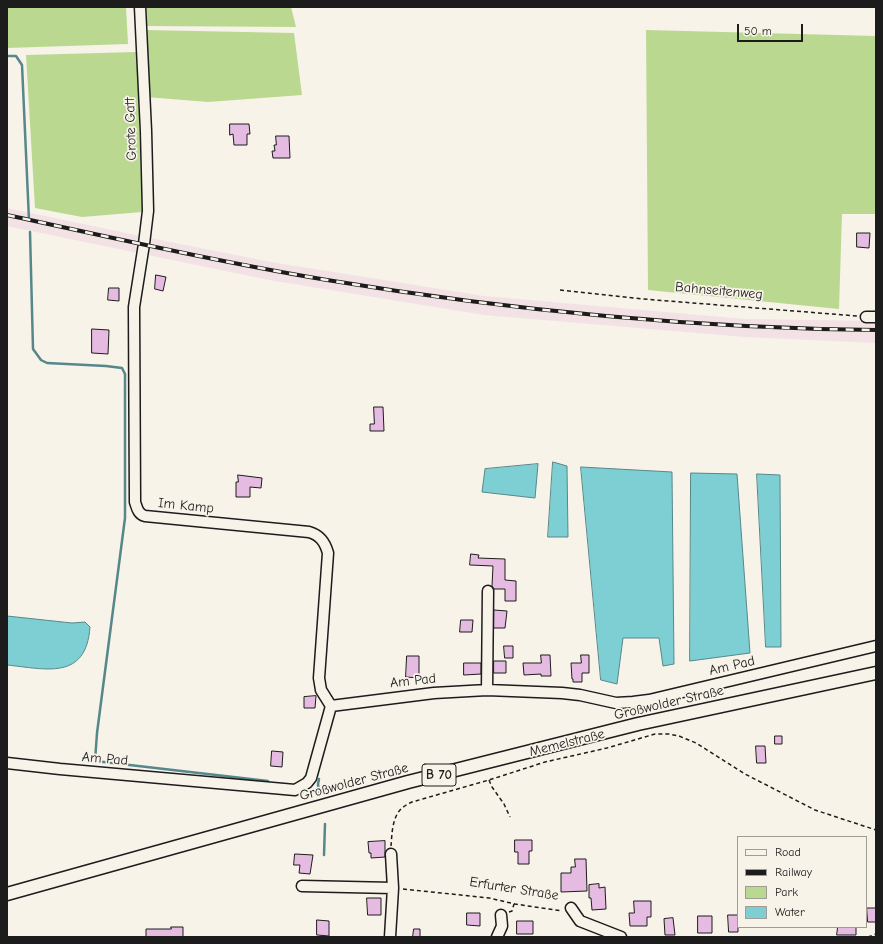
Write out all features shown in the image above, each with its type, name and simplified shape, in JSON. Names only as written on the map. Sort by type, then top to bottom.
[{"type":"main road","name":"Großwolder Straße","points":[[7,894],[416,780],[638,724],[876,673]]},
{"type":"street","name":"Grote Gatt","points":[[140,7],[148,211],[143,249]]},
{"type":"street","name":"Im Kamp","points":[[143,249],[134,307],[135,502],[137,509],[145,516],[309,532],[320,537],[324,542],[328,553],[319,678],[321,690],[331,706]]},
{"type":"street","points":[[487,690],[488,591]]},
{"type":"street","name":"Am Pad","points":[[7,763],[295,790],[307,783],[311,778],[331,706],[434,693],[487,690],[562,693],[580,695],[616,703],[633,702],[649,700],[876,646]]},
{"type":"street","points":[[390,937],[393,888],[391,854]]},
{"type":"street","points":[[302,886],[393,888]]},
{"type":"street","name":"Erfurter Straße","points":[[571,908],[580,921],[621,937]]},
{"type":"street","points":[[497,937],[502,926],[501,915]]},
{"type":"path","name":"Bahnseitenweg","points":[[560,290],[805,313],[871,317]]},
{"type":"path","name":"Memelstraße","points":[[391,854],[393,826],[401,809],[412,802],[490,780],[545,762],[607,748],[656,734],[679,736],[696,744],[745,774],[815,810],[876,830]]},
{"type":"path","points":[[490,780],[510,817]]},
{"type":"path","name":"Erfurter Straße","points":[[393,888],[489,898],[515,904],[561,911],[571,908]]},
{"type":"path","points":[[868,937],[876,934]]},
{"type":"shaded area","points":[[7,208],[271,262],[484,296],[745,319],[876,321],[876,343],[745,337],[484,315],[269,280],[7,226]]},
{"type":"green space","points":[[7,7],[126,7],[128,44],[7,48]]},
{"type":"green space","points":[[146,7],[291,7],[296,27],[147,26]]},
{"type":"green space","points":[[146,30],[294,33],[302,95],[208,102],[146,97]]},
{"type":"green space","points":[[646,30],[876,36],[876,214],[842,214],[839,309],[648,290]]},
{"type":"green space","points":[[137,52],[142,212],[82,217],[35,208],[26,55]]},
{"type":"water","points":[[553,462],[567,466],[568,537],[548,537]]},
{"type":"water","points":[[538,464],[535,498],[482,492],[485,469]]},
{"type":"water","points":[[581,467],[672,472],[674,664],[663,666],[659,638],[623,638],[617,684],[601,680]]},
{"type":"water","points":[[691,473],[737,474],[750,653],[690,661]]},
{"type":"water","points":[[757,474],[780,475],[781,647],[766,647]]},
{"type":"water","points":[[7,616],[72,623],[85,622],[90,627],[87,644],[81,656],[72,664],[62,668],[49,669],[7,665]]},
{"type":"building","points":[[230,124],[249,124],[250,134],[247,134],[247,145],[234,145],[233,134],[230,135]]},
{"type":"building","points":[[276,136],[289,136],[290,158],[273,158],[272,151],[275,151],[274,145],[276,145]]},
{"type":"building","points":[[857,233],[870,233],[869,248],[857,247]]},
{"type":"building","points":[[156,275],[166,277],[163,291],[155,289]]},
{"type":"building","points":[[109,288],[119,288],[119,301],[108,300]]},
{"type":"building","points":[[92,329],[109,330],[108,354],[92,353]]},
{"type":"building","points":[[374,407],[383,407],[384,431],[370,431],[370,424],[374,424]]},
{"type":"building","points":[[238,475],[262,478],[261,488],[250,487],[250,497],[236,497],[236,482],[238,482]]},
{"type":"building","points":[[471,554],[479,555],[478,558],[505,559],[505,580],[516,581],[516,601],[505,601],[505,589],[494,589],[492,586],[493,566],[470,565]]},
{"type":"building","points":[[494,610],[507,611],[505,628],[494,628]]},
{"type":"building","points":[[461,620],[473,620],[472,632],[460,632]]},
{"type":"building","points":[[504,646],[513,646],[513,658],[505,658]]},
{"type":"building","points":[[541,655],[550,655],[551,676],[541,676],[541,674],[524,675],[523,663],[541,663]]},
{"type":"building","points":[[581,655],[589,655],[589,673],[582,673],[582,682],[573,682],[571,663],[581,663]]},
{"type":"building","points":[[407,656],[419,656],[419,678],[406,677]]},
{"type":"building","points":[[494,661],[506,661],[506,673],[494,673]]},
{"type":"building","points":[[464,663],[481,663],[481,674],[464,675]]},
{"type":"building","points":[[316,696],[315,708],[304,708],[304,697]]},
{"type":"building","points":[[775,736],[782,736],[782,744],[775,744]]},
{"type":"building","points":[[756,746],[765,746],[766,763],[757,763]]},
{"type":"building","points":[[272,751],[283,752],[282,767],[271,766]]},
{"type":"building","points":[[515,840],[532,840],[532,851],[529,851],[529,864],[518,864],[518,852],[515,852]]},
{"type":"building","points":[[385,841],[385,857],[371,858],[368,842]]},
{"type":"building","points":[[295,854],[313,855],[310,874],[299,873],[300,865],[294,865]]},
{"type":"building","points":[[575,859],[586,859],[587,891],[561,892],[561,873],[571,873],[571,867],[575,867]]},
{"type":"building","points":[[599,884],[599,888],[605,887],[606,909],[592,910],[591,898],[589,898],[589,885]]},
{"type":"building","points":[[367,898],[381,898],[381,915],[368,915]]},
{"type":"building","points":[[634,901],[651,901],[651,917],[647,917],[647,926],[630,926],[629,913],[634,913]]},
{"type":"building","points":[[867,908],[876,908],[876,922],[868,922]]},
{"type":"building","points":[[467,913],[480,913],[480,926],[467,925]]},
{"type":"building","points":[[728,915],[737,915],[738,932],[729,932]]},
{"type":"building","points":[[698,916],[712,916],[712,933],[698,933]]},
{"type":"building","points":[[673,918],[675,935],[665,935],[664,919]]},
{"type":"building","points":[[317,920],[329,921],[329,936],[317,935]]},
{"type":"building","points":[[517,921],[533,921],[533,934],[517,934]]},
{"type":"building","points":[[171,927],[183,927],[183,937],[146,937],[146,929],[171,929]]},
{"type":"building","points":[[838,928],[856,928],[856,935],[837,935]]},
{"type":"building","points":[[414,929],[420,929],[420,937],[413,937]]},
{"type":"waterway","points":[[7,56],[16,56],[22,65],[29,220]]},
{"type":"waterway","points":[[30,232],[33,349],[41,360],[47,363],[122,368],[125,374],[125,518],[97,733],[95,761],[268,781]]},
{"type":"waterway","points":[[319,779],[319,793]]},
{"type":"waterway","points":[[324,855],[325,824]]},
{"type":"railway","points":[[7,215],[287,273],[395,291],[463,300],[600,316],[738,326],[876,330]]}]
